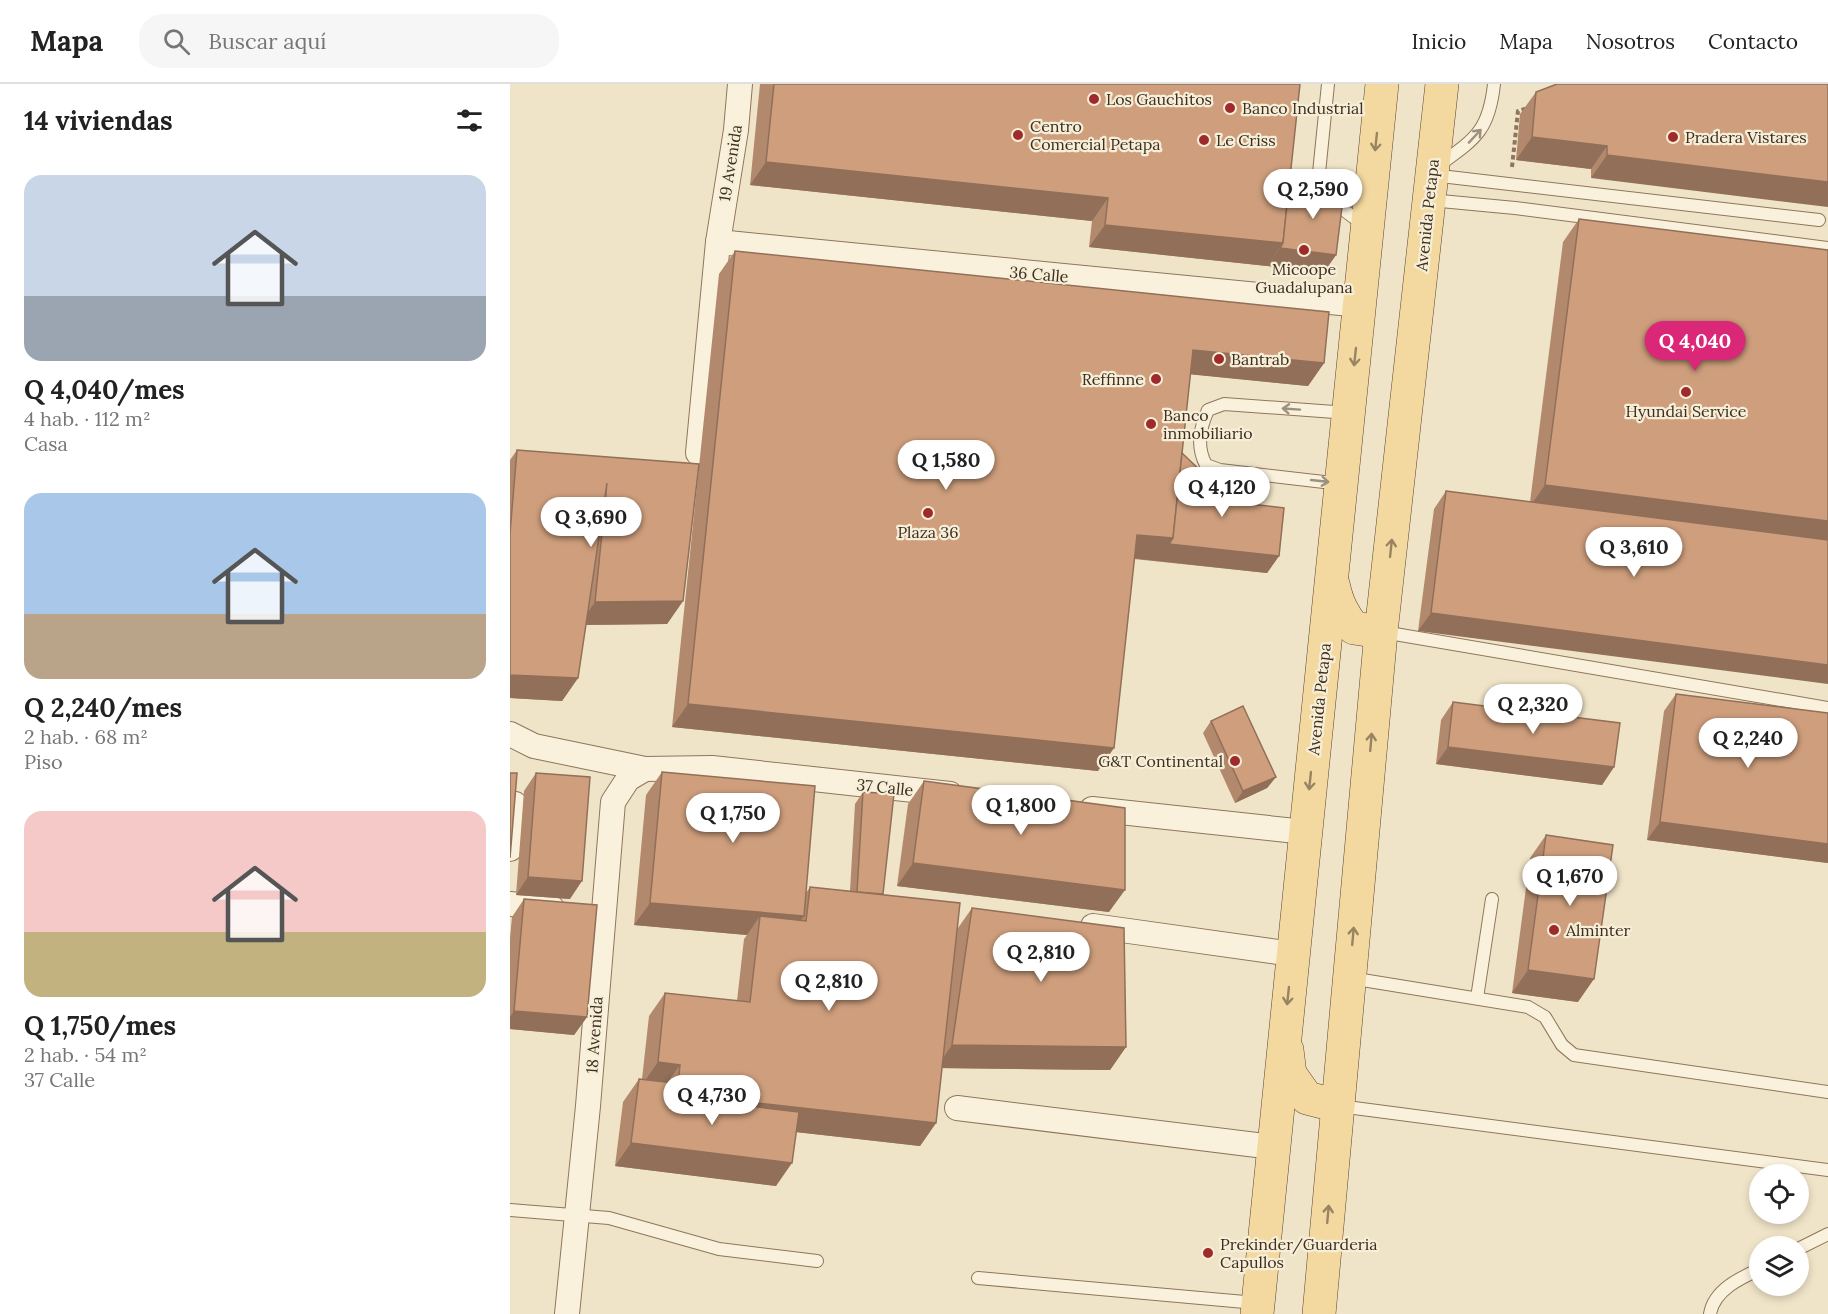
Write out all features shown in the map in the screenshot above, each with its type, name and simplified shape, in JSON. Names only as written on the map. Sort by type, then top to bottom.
[{"type":"main road","name":"Avenida Petapa","points":[[1257,1309],[1382,84]]},
{"type":"main road","name":"Avenida Petapa","points":[[1318,1314],[1382,632],[1442,84]]},
{"type":"main road","points":[[1332,577],[1337,603],[1343,616],[1354,628],[1382,632]]},
{"type":"main road","points":[[1285,1030],[1290,1074],[1307,1098],[1338,1106]]},
{"type":"street","name":"19 Avenida","points":[[698,453],[718,242],[736,130],[740,84]]},
{"type":"street","name":"36 Calle","points":[[718,242],[1361,305]]},
{"type":"street","name":"37 Calle","points":[[510,734],[534,746],[645,769],[712,768],[972,796]]},
{"type":"street","name":"18 Avenida","points":[[567,1314],[588,1106],[585,911],[613,802],[628,779],[645,769]]},
{"type":"street","points":[[510,849],[515,804]]},
{"type":"street","points":[[1074,807],[1305,832]]},
{"type":"street","points":[[510,904],[585,911]]},
{"type":"street","points":[[1072,923],[1293,954]]},
{"type":"street","points":[[957,1108],[1273,1147]]},
{"type":"lane","points":[[1328,84],[1319,173],[1321,186],[1329,197],[1368,229]]},
{"type":"lane","points":[[1430,182],[1484,126],[1494,84]]},
{"type":"lane","points":[[1430,182],[1819,220]]},
{"type":"lane","points":[[1430,182],[1526,209],[1776,247],[1828,248]]},
{"type":"lane","points":[[1341,483],[1220,470],[1206,465],[1199,453],[1201,426],[1208,410],[1224,404],[1349,413]]},
{"type":"lane","points":[[1382,632],[1828,708]]},
{"type":"lane","points":[[1477,998],[1491,899]]},
{"type":"lane","points":[[1349,978],[1528,1007],[1545,1017],[1562,1046],[1574,1055],[1828,1092]]},
{"type":"lane","points":[[1338,1106],[1828,1170]]},
{"type":"lane","points":[[510,1210],[609,1218],[719,1249],[817,1260]]},
{"type":"lane","points":[[1809,1244],[1828,1234]]},
{"type":"lane","points":[[1710,1314],[1712,1303],[1721,1293],[1738,1279],[1749,1274]]},
{"type":"lane","points":[[978,1278],[1257,1309]]},
{"type":"path","points":[[1512,168],[1518,111],[1528,108]]},
{"type":"building","name":"Centro Comercial Petapa","points":[[774,84],[1300,84],[1283,243],[1105,225],[1108,198],[766,162]]},
{"type":"building","name":"Pradera Vistares","points":[[1557,84],[1828,84],[1828,182],[1607,155],[1607,146],[1532,137],[1536,92]]},
{"type":"building","points":[[1289,185],[1344,191],[1336,255],[1280,248],[1283,243]]},
{"type":"building","name":"Hyundai Service","points":[[1579,219],[1828,250],[1828,521],[1545,485]]},
{"type":"building","name":"Plaza 36","points":[[735,251],[1329,312],[1324,363],[1193,350],[1173,538],[1137,535],[1114,748],[688,704]]},
{"type":"building","points":[[517,450],[699,464],[683,601],[595,602],[607,483],[578,678],[510,675],[510,533]]},
{"type":"building","points":[[1182,453],[1233,502],[1284,508],[1279,556],[1169,544],[1173,538]]},
{"type":"building","points":[[1446,491],[1828,540],[1828,665],[1431,613]]},
{"type":"building","points":[[1676,694],[1828,713],[1828,844],[1660,822]]},
{"type":"building","points":[[1453,702],[1620,723],[1614,767],[1448,747]]},
{"type":"building","points":[[1243,706],[1276,777],[1243,791],[1211,721]]},
{"type":"building","points":[[662,772],[815,786],[804,916],[650,903]]},
{"type":"building","points":[[510,773],[517,773],[510,858]]},
{"type":"building","points":[[536,773],[590,777],[582,881],[528,877]]},
{"type":"building","points":[[924,781],[1125,808],[1125,890],[913,863]]},
{"type":"building","points":[[863,792],[894,794],[883,894],[857,892]]},
{"type":"building","name":"Alminter","points":[[1546,835],[1613,845],[1594,979],[1528,970]]},
{"type":"building","points":[[810,887],[960,903],[936,1123],[677,1094],[680,1065],[658,1062],[665,993],[750,1002],[760,916],[806,921]]},
{"type":"building","points":[[524,899],[597,905],[587,1017],[514,1011]]},
{"type":"building","points":[[972,908],[1124,928],[1126,1047],[952,1045]]},
{"type":"building","points":[[639,1079],[674,1083],[672,1097],[799,1112],[792,1163],[631,1143]]},
{"type":"place","name":"Los Gauchitos","points":[[1094,99]]},
{"type":"place","name":"Banco Industrial","points":[[1230,108]]},
{"type":"place","name":"Centro Comercial Petapa","points":[[1018,135]]},
{"type":"place","name":"Pradera Vistares","points":[[1673,137]]},
{"type":"place","name":"Le Criss","points":[[1204,140]]},
{"type":"place","name":"Micoope Guadalupana","points":[[1304,250]]},
{"type":"place","name":"Bantrab","points":[[1219,359]]},
{"type":"place","name":"Reffinne","points":[[1156,379]]},
{"type":"place","name":"Hyundai Service","points":[[1686,392]]},
{"type":"place","name":"Banco inmobiliario","points":[[1151,424]]},
{"type":"place","name":"Plaza 36","points":[[928,513]]},
{"type":"place","name":"G&T Continental","points":[[1235,761]]},
{"type":"place","name":"Alminter","points":[[1554,930]]},
{"type":"place","name":"Prekinder/Guarderia Capullos","points":[[1208,1253]]}]
